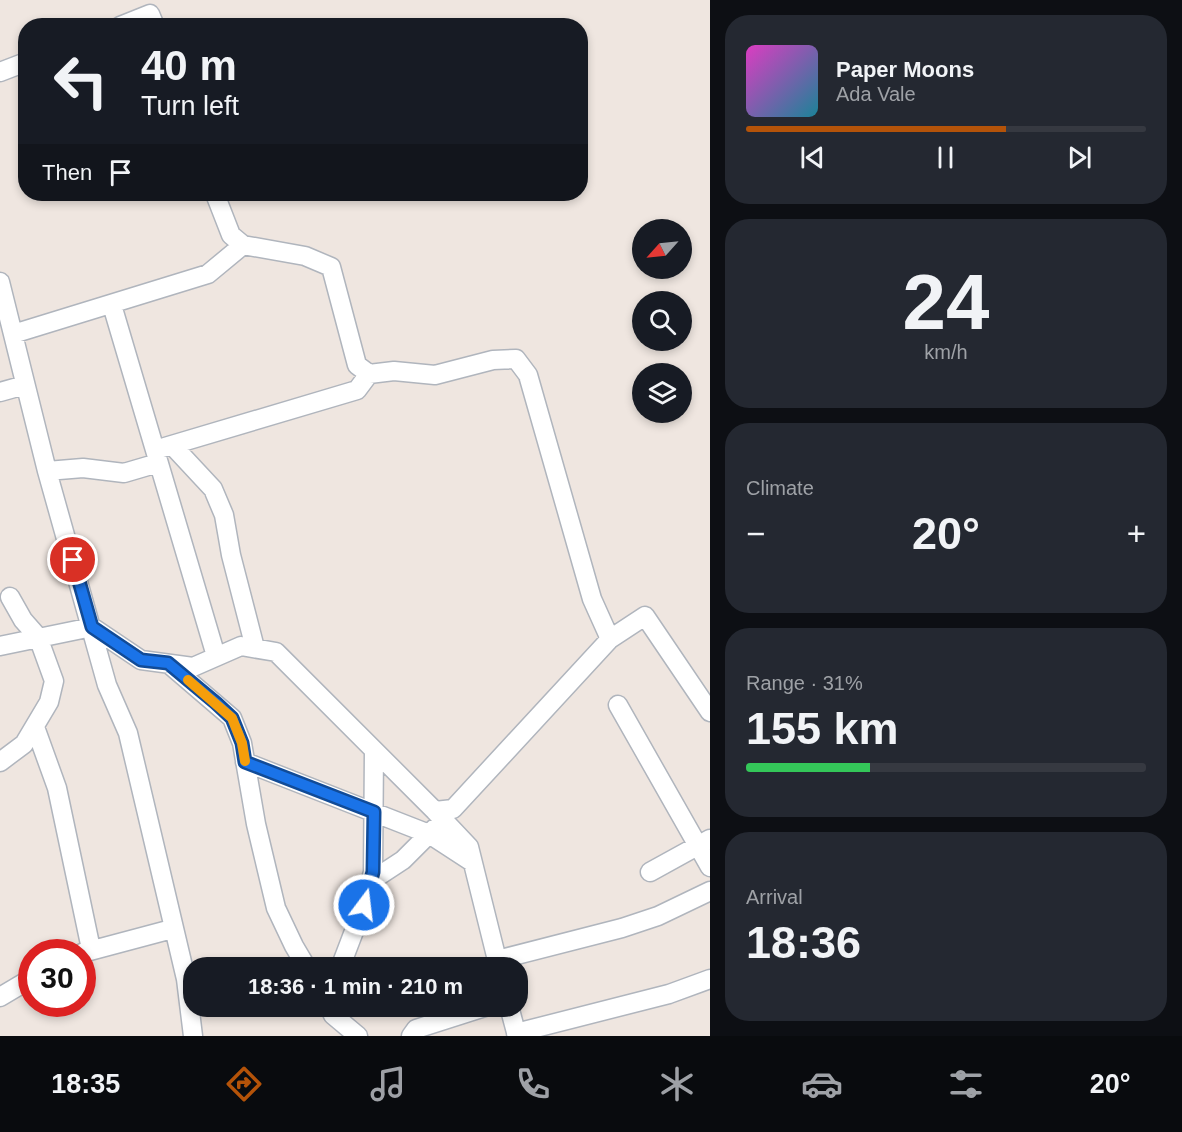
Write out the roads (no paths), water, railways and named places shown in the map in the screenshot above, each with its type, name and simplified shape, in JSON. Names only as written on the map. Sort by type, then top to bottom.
[{"type":"street","points":[[140,18],[150,14],[152,18]]},
{"type":"street","points":[[0,72],[18,65]]},
{"type":"street","points":[[218,201],[231,235],[243,244],[305,256],[331,267],[357,365],[369,374],[394,371],[435,375],[493,360],[516,359],[528,375],[592,599],[610,639]]},
{"type":"street","points":[[13,334],[208,274],[243,244]]},
{"type":"street","points":[[0,282],[47,471],[107,685],[128,733],[172,928],[186,979],[193,1036]]},
{"type":"street","points":[[112,305],[162,452],[216,656]]},
{"type":"street","points":[[47,471],[83,468],[124,473],[162,452],[357,390],[369,374]]},
{"type":"street","points":[[0,392],[25,385]]},
{"type":"street","points":[[162,452],[213,489],[224,515],[231,555],[255,648]]},
{"type":"street","points":[[0,762],[24,744],[49,702],[54,681],[38,637],[23,620],[10,597]]},
{"type":"street","points":[[371,880],[403,860],[429,834],[444,813],[610,639],[645,616],[710,712]]},
{"type":"street","points":[[0,646],[92,627],[141,660],[193,667],[241,646],[276,652],[374,750],[444,813],[469,847],[496,957]]},
{"type":"street","points":[[168,663],[232,718],[242,743],[256,824],[276,908],[300,957]]},
{"type":"street","points":[[618,705],[704,842],[710,867]]},
{"type":"street","points":[[35,727],[57,788],[85,939]]},
{"type":"street","points":[[344,957],[364,905],[373,872],[374,750]]},
{"type":"street","points":[[245,762],[429,834],[472,862]]},
{"type":"street","points":[[650,872],[704,842]]},
{"type":"street","points":[[522,957],[658,916],[710,891]]},
{"type":"street","points":[[96,949],[172,928]]},
{"type":"street","points":[[512,1017],[516,1034],[669,994],[710,979]]},
{"type":"street","points":[[0,997],[18,986]]},
{"type":"street","points":[[333,1017],[334,1036]]},
{"type":"street","points":[[340,1017],[358,1036]]},
{"type":"street","points":[[411,1036],[416,1029],[454,1017]]}]
